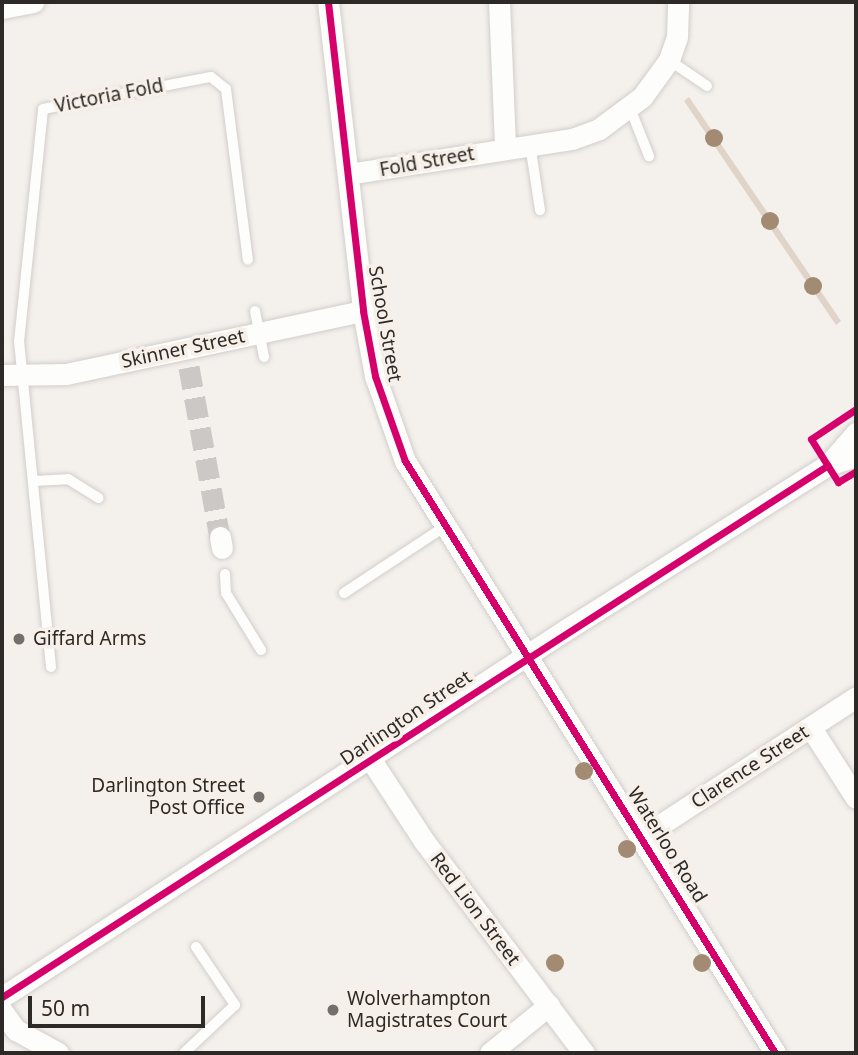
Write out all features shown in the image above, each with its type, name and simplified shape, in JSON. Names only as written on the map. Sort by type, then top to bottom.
[{"type":"street","points":[[2,8],[33,2]]},
{"type":"street","name":"School Street","points":[[328,2],[363,311],[388,417],[405,461],[529,655]]},
{"type":"street","points":[[499,2],[505,148]]},
{"type":"street","name":"Fold Street","points":[[348,174],[572,139],[599,129],[630,108],[669,60],[677,37],[678,2]]},
{"type":"street","name":"Skinner Street","points":[[12,376],[66,374],[187,358],[258,332],[363,311]]},
{"type":"street","name":"Darlington Street","points":[[828,465],[856,433]]},
{"type":"street","name":"Darlington Street","points":[[2,997],[529,655],[828,465],[856,456]]},
{"type":"street","name":"Waterloo Road","points":[[529,655],[775,1053]]},
{"type":"street","name":"Clarence Street","points":[[643,836],[856,697]]},
{"type":"street","points":[[811,728],[856,798]]},
{"type":"street","name":"Red Lion Street","points":[[371,760],[432,852],[584,1053]]},
{"type":"street","points":[[489,1053],[549,1005]]},
{"type":"street","points":[[2,1011],[16,1030],[58,1053]]},
{"type":"lane","points":[[669,60],[707,86]]},
{"type":"lane","name":"Victoria Fold","points":[[12,376],[19,342],[43,109],[211,77],[226,89],[248,260]]},
{"type":"lane","points":[[630,108],[649,156]]},
{"type":"lane","points":[[530,144],[540,210]]},
{"type":"lane","points":[[255,311],[264,358]]},
{"type":"lane","points":[[12,376],[34,481],[51,667]]},
{"type":"lane","points":[[34,481],[68,479],[98,498]]},
{"type":"lane","points":[[344,593],[447,525]]},
{"type":"lane","points":[[223,555],[226,593],[261,650]]},
{"type":"lane","points":[[184,1053],[234,1005],[196,947]]},
{"type":"shaded area","points":[[689,97],[841,321],[836,325],[684,101]]},
{"type":"tunnel","points":[[189,367],[220,537]]},
{"type":"cycle path","points":[[328,2],[363,311],[375,376],[405,461],[775,1053]]},
{"type":"cycle path","points":[[856,409],[811,439],[838,482],[856,471]]},
{"type":"cycle path","points":[[2,997],[828,465]]},
{"type":"place","name":"Giffard Arms","points":[[19,639]]},
{"type":"place","name":"Darlington Street Post Office","points":[[259,797]]},
{"type":"place","name":"Wolverhampton Magistrates Court","points":[[333,1010]]}]
